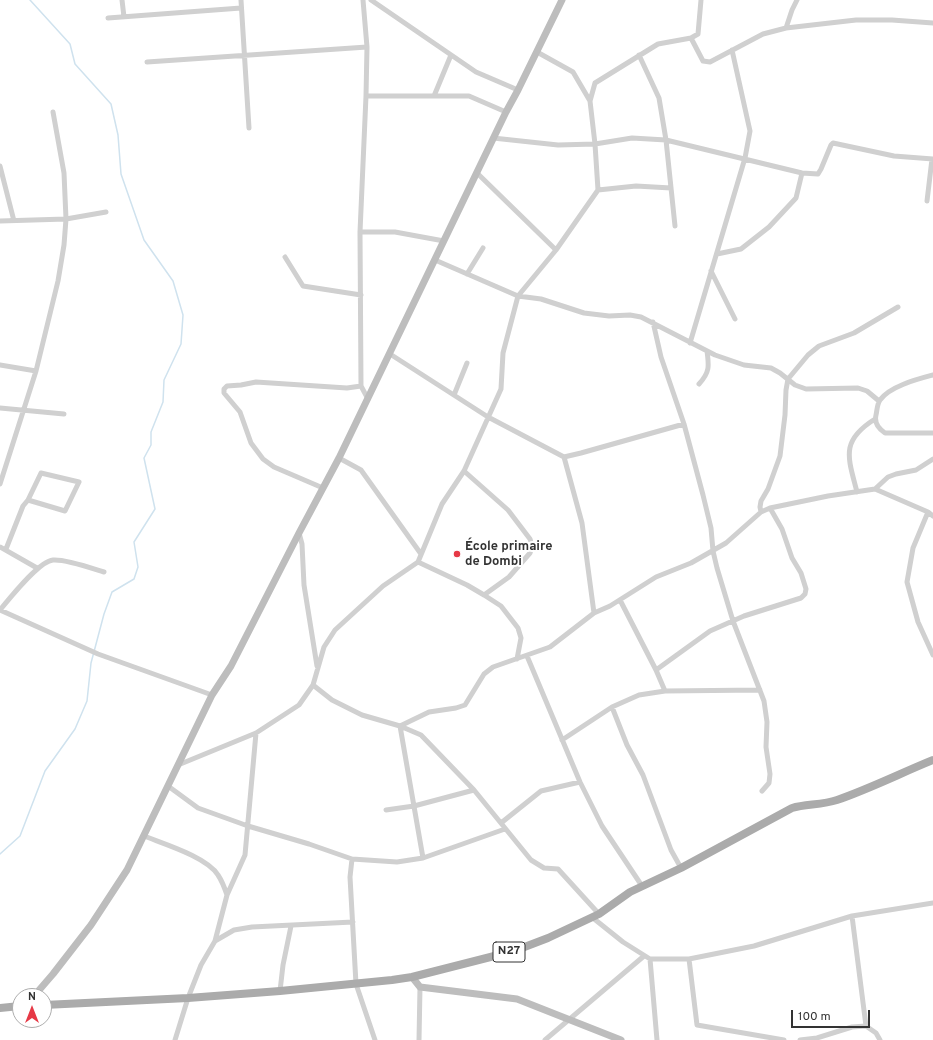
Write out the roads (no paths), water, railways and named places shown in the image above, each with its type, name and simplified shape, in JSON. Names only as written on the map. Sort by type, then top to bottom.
[{"type":"main road","name":"N27","points":[[52,1005],[188,998],[356,984],[412,977],[514,951],[548,938],[596,916],[630,892],[681,868],[792,808],[803,804],[818,804],[835,800],[933,760]]},
{"type":"main road","points":[[0,1008],[12,1007]]},
{"type":"street","points":[[122,0],[124,17]]},
{"type":"street","points":[[241,0],[249,128]]},
{"type":"street","points":[[363,0],[367,47],[360,232],[361,386],[368,399]]},
{"type":"street","points":[[371,0],[476,72],[518,90]]},
{"type":"street","points":[[41,988],[92,924],[127,870],[212,695],[235,660],[299,533],[339,458],[506,112],[562,0]]},
{"type":"street","points":[[178,765],[256,733],[299,705],[313,685],[324,647],[334,630],[383,586],[418,562],[442,504],[464,471],[501,389],[503,353],[518,296],[556,250],[598,190],[590,101],[595,84],[658,44],[691,38],[698,34],[701,0]]},
{"type":"street","points":[[786,28],[797,0]]},
{"type":"street","points":[[108,18],[241,8]]},
{"type":"street","points":[[691,38],[703,61],[710,62],[763,34],[786,28],[856,20],[892,20],[933,23]]},
{"type":"street","points":[[147,62],[367,47]]},
{"type":"street","points":[[690,343],[745,158],[750,131],[732,50]]},
{"type":"street","points":[[537,52],[572,72],[590,101]]},
{"type":"street","points":[[434,96],[451,55]]},
{"type":"street","points":[[639,55],[659,98],[666,140],[675,226]]},
{"type":"street","points":[[366,96],[469,96],[506,112]]},
{"type":"street","points":[[0,484],[36,371],[58,282],[64,245],[66,219],[64,173],[53,112]]},
{"type":"street","points":[[494,138],[558,145],[595,144],[632,138],[666,140],[802,173],[818,174],[831,145],[833,144],[894,156],[933,159],[927,201]]},
{"type":"street","points":[[0,166],[14,221]]},
{"type":"street","points":[[477,173],[556,250]]},
{"type":"street","points":[[716,254],[741,249],[769,227],[796,198],[802,173]]},
{"type":"street","points":[[598,190],[636,186],[671,188]]},
{"type":"street","points":[[0,221],[66,219],[106,212]]},
{"type":"street","points":[[360,232],[395,232],[444,241]]},
{"type":"street","points":[[466,274],[483,248]]},
{"type":"street","points":[[285,257],[303,286],[361,294]]},
{"type":"street","points":[[435,260],[518,296],[541,299],[584,313],[609,316],[630,314],[641,317],[707,351],[744,365],[771,368],[795,385],[806,389],[858,388],[867,391],[879,401]]},
{"type":"street","points":[[711,271],[735,320]]},
{"type":"street","points":[[761,512],[761,501],[768,489],[780,456],[788,379],[808,355],[819,346],[854,333],[898,307]]},
{"type":"street","points":[[653,322],[661,357],[684,424],[711,528],[713,551],[733,621],[760,690],[766,711],[766,747],[770,774],[769,783],[762,791]]},
{"type":"street","points":[[699,384],[706,376],[709,368],[707,351]]},
{"type":"street","points":[[390,354],[488,417],[564,457],[684,424]]},
{"type":"street","points":[[454,395],[467,363]]},
{"type":"street","points":[[0,364],[36,371]]},
{"type":"street","points":[[933,375],[911,381],[885,395],[879,401],[875,419],[878,429],[885,433],[933,432]]},
{"type":"street","points":[[323,488],[274,467],[263,459],[251,443],[240,412],[224,393],[224,389],[227,386],[256,382],[347,388],[361,386]]},
{"type":"street","points":[[0,408],[64,414]]},
{"type":"street","points":[[857,492],[849,461],[850,446],[855,436],[863,427],[875,419]]},
{"type":"street","points":[[564,457],[582,523],[594,613]]},
{"type":"street","points":[[339,458],[361,470],[421,554]]},
{"type":"street","points":[[875,489],[888,477],[916,470],[933,459]]},
{"type":"street","points":[[464,471],[508,510],[530,539],[532,546],[530,553],[509,577],[484,595]]},
{"type":"street","points":[[6,549],[23,506],[28,500],[41,473],[79,482],[65,511],[28,500]]},
{"type":"street","points":[[400,726],[429,712],[456,708],[465,705],[484,674],[493,668],[550,647],[594,613],[610,606],[656,577],[691,563],[726,543],[761,512],[770,508],[828,496],[875,489],[928,512],[933,516]]},
{"type":"street","points":[[656,670],[710,631],[744,616],[801,598],[805,594],[806,589],[801,573],[792,558],[782,529],[770,508]]},
{"type":"street","points":[[928,512],[913,548],[907,582],[918,622],[933,654]]},
{"type":"street","points":[[299,533],[302,544],[304,585],[318,669]]},
{"type":"street","points":[[0,547],[6,549],[37,568]]},
{"type":"street","points":[[104,572],[63,560],[52,560],[37,568],[0,610],[88,650],[212,695]]},
{"type":"street","points":[[418,562],[484,595],[501,606],[518,628],[521,638],[517,659]]},
{"type":"street","points":[[620,600],[656,670],[665,691]]},
{"type":"street","points":[[527,656],[580,782],[602,826],[642,886]]},
{"type":"street","points":[[313,685],[332,700],[362,715],[400,726],[421,735],[474,790],[531,860],[544,868],[558,868],[596,916],[623,942],[650,959],[689,959],[754,946],[852,916],[933,903]]},
{"type":"street","points":[[562,740],[612,707],[640,695],[665,691],[760,690]]},
{"type":"street","points":[[612,707],[628,745],[643,775],[671,850],[681,868]]},
{"type":"street","points":[[400,726],[423,858]]},
{"type":"street","points":[[175,1040],[188,998],[201,965],[216,941],[227,895],[245,855],[256,733]]},
{"type":"street","points":[[501,823],[541,791],[580,782]]},
{"type":"street","points":[[168,786],[198,808],[248,826],[352,859],[397,862],[423,858],[505,829]]},
{"type":"street","points":[[386,810],[414,806],[474,790]]},
{"type":"street","points":[[144,836],[190,854],[210,866],[218,874],[227,895]]},
{"type":"street","points":[[352,859],[350,877],[356,984],[375,1040]]},
{"type":"street","points":[[852,916],[866,1026]]},
{"type":"street","points":[[216,941],[234,930],[252,927],[353,922]]},
{"type":"street","points":[[280,991],[283,965],[291,926]]},
{"type":"street","points":[[545,1040],[644,956]]},
{"type":"street","points":[[650,959],[657,1040]]},
{"type":"street","points":[[689,959],[697,1025],[784,1040]]},
{"type":"street","points":[[412,977],[420,987],[419,1040]]},
{"type":"street","points":[[420,987],[517,999],[621,1040]]},
{"type":"street","points":[[800,1040],[817,1039],[852,1027],[866,1026],[876,1033],[880,1040]]},
{"type":"waterway","points":[[0,854],[20,836],[45,771],[75,729],[87,701],[91,663],[104,614],[112,592],[134,579],[138,567],[134,542],[155,509],[144,458],[151,445],[151,432],[163,402],[164,380],[181,344],[183,315],[173,281],[144,240],[121,174],[118,135],[111,104],[75,64],[70,44],[30,0]]},
{"type":"place","name":"École primaire de Dombi","points":[[457,554]]}]
